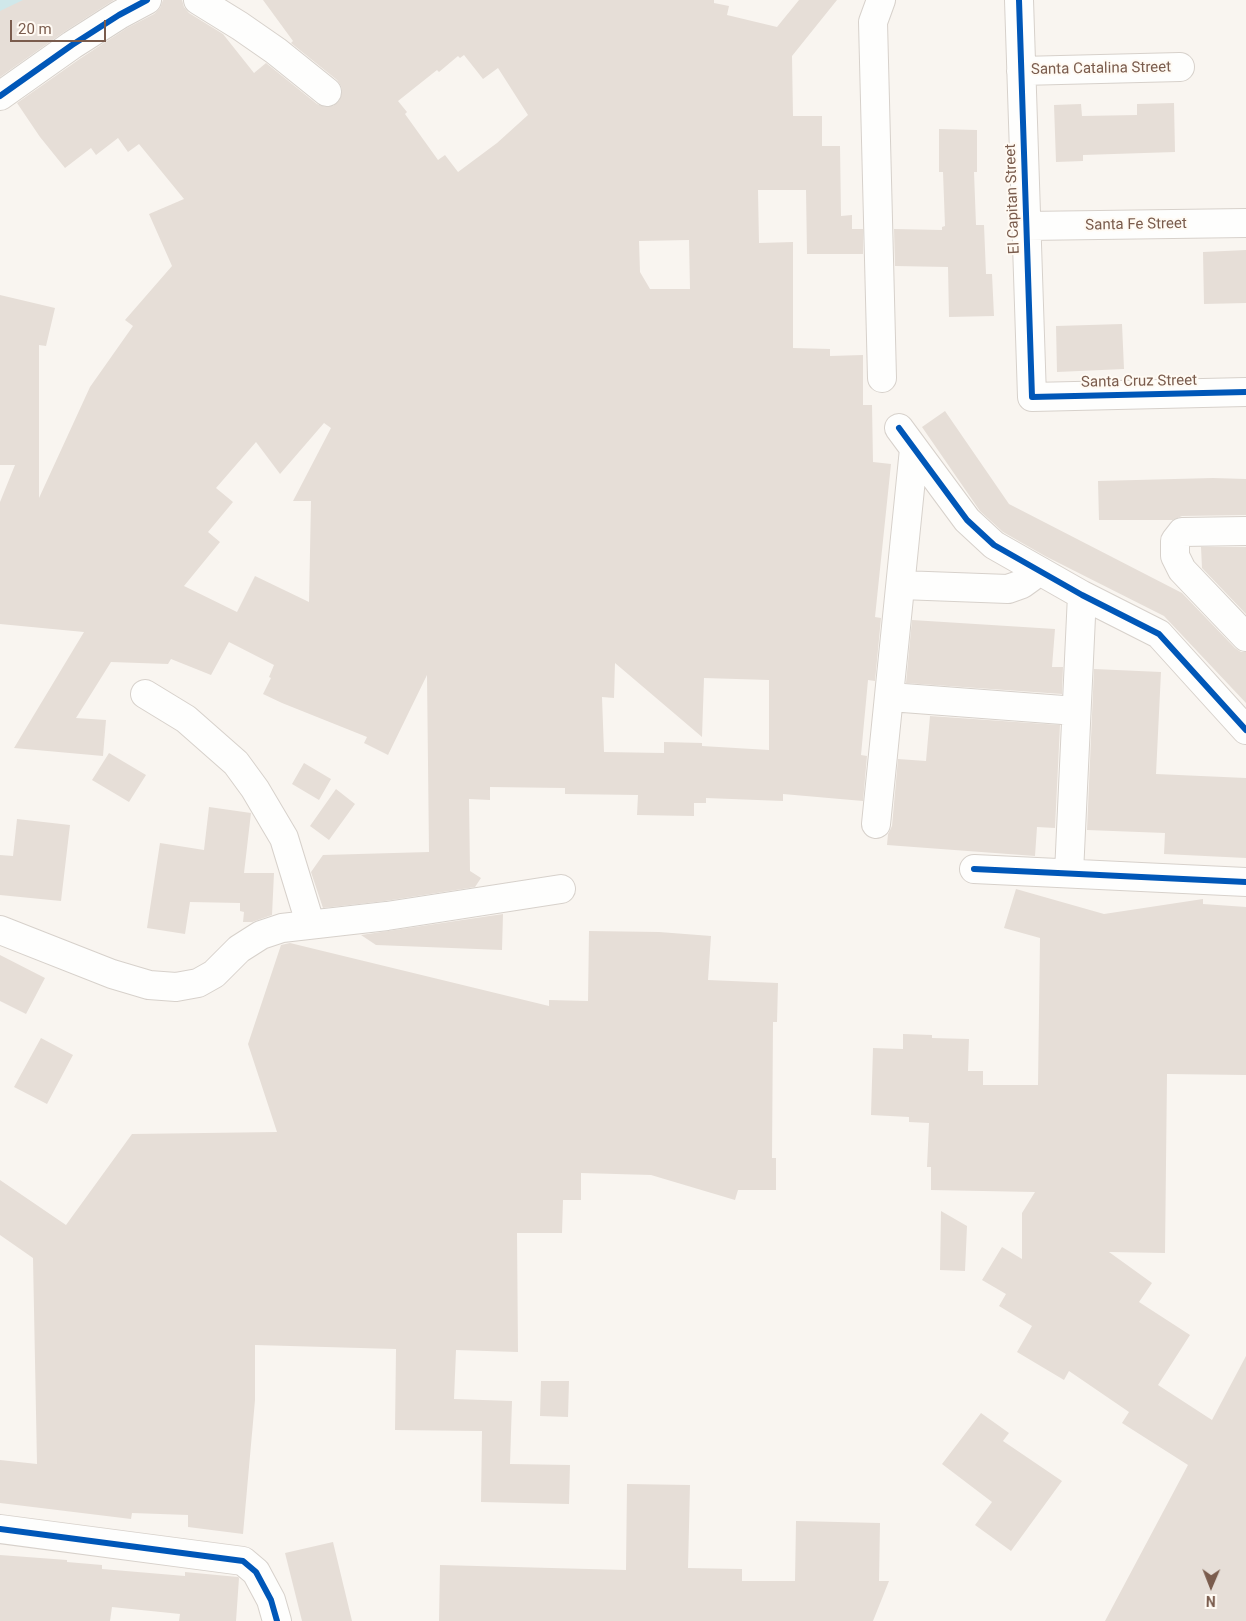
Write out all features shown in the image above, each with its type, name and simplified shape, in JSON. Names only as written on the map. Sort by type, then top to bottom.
[{"type":"street","points":[[0,96],[88,35],[147,0]]},
{"type":"street","points":[[198,0],[214,8],[276,51],[327,92]]},
{"type":"street","points":[[881,0],[873,22],[882,378]]},
{"type":"street","name":"El Capitan Street","points":[[1019,0],[1032,397]]},
{"type":"street","name":"Santa Catalina Street","points":[[1021,71],[1180,67]]},
{"type":"street","name":"Santa Fe Street","points":[[1026,226],[1246,223]]},
{"type":"street","name":"Santa Cruz Street","points":[[1032,397],[1246,392]]},
{"type":"street","points":[[876,824],[901,585],[907,438],[967,520],[994,545],[1082,595],[1159,634],[1246,730]]},
{"type":"street","points":[[1246,531],[1182,532],[1175,541],[1175,556],[1182,570],[1246,637]]},
{"type":"street","points":[[901,585],[1008,589],[1022,584],[1040,571]]},
{"type":"street","points":[[1069,873],[1082,595]]},
{"type":"street","points":[[145,694],[186,719],[236,763],[255,789],[284,838],[310,923]]},
{"type":"street","points":[[890,697],[1076,711]]},
{"type":"street","points":[[974,868],[1246,882]]},
{"type":"street","points":[[0,930],[112,974],[149,985],[176,987],[198,984],[214,974],[239,949],[261,935],[282,928],[310,923],[387,916],[561,889]]},
{"type":"street","points":[[0,1529],[243,1561],[256,1572],[271,1600],[276,1621]]},
{"type":"building","points":[[23,0],[114,0],[0,77],[0,11]]},
{"type":"building","points":[[163,0],[182,0],[184,7],[189,13],[223,34],[254,73],[266,63],[317,104],[325,107],[333,106],[339,101],[342,94],[341,86],[337,80],[291,43],[293,41],[263,0],[714,0],[714,3],[729,6],[727,15],[777,27],[799,0],[837,0],[792,56],[793,116],[822,116],[822,146],[840,146],[841,216],[852,215],[852,229],[863,229],[863,254],[807,254],[806,190],[758,190],[759,243],[793,242],[793,348],[830,349],[830,356],[863,355],[863,405],[872,405],[873,462],[891,464],[875,617],[881,618],[875,681],[868,680],[861,755],[867,756],[863,801],[783,794],[783,801],[706,798],[706,803],[694,803],[694,816],[637,815],[638,795],[565,794],[565,788],[490,787],[490,800],[469,799],[470,871],[481,878],[475,887],[385,901],[323,908],[311,872],[323,855],[429,852],[427,675],[388,755],[364,743],[367,737],[263,694],[271,678],[269,677],[274,665],[229,642],[211,675],[171,659],[168,664],[111,662],[76,718],[106,720],[103,756],[14,748],[84,632],[0,624],[0,502],[15,465],[0,465],[0,295],[55,308],[46,346],[39,345],[39,498],[90,387],[133,326],[125,320],[172,266],[149,214],[184,199],[139,144],[128,152],[118,138],[96,155],[91,148],[65,168],[40,137],[17,103],[81,58],[127,28],[154,14],[160,8]],"holes":[[[464,55],[483,79],[498,68],[528,115],[497,143],[458,172],[445,155],[438,160],[405,114],[407,112],[398,101],[437,70],[439,72],[458,56],[460,58]],[[689,240],[690,289],[650,289],[640,272],[639,241]],[[324,423],[331,428],[293,501],[311,501],[309,602],[255,576],[237,612],[184,586],[220,542],[208,532],[233,502],[216,488],[256,442],[280,474]],[[615,663],[702,737],[704,678],[769,680],[769,750],[702,746],[702,743],[664,742],[664,753],[604,752],[602,697],[614,698]]]},
{"type":"building","points":[[1174,103],[1175,152],[1083,155],[1083,161],[1056,162],[1054,105],[1081,104],[1082,116],[1137,115],[1137,104]]},
{"type":"building","points":[[939,129],[977,130],[977,172],[974,172],[976,225],[984,225],[986,274],[992,274],[994,316],[949,317],[948,267],[895,266],[894,229],[942,230],[942,227],[945,226],[943,172],[939,172]]},
{"type":"building","points":[[1246,250],[1246,303],[1204,304],[1203,252]]},
{"type":"building","points":[[1122,324],[1124,369],[1057,372],[1056,326]]},
{"type":"building","points":[[945,411],[1009,504],[1182,593],[1235,648],[1241,652],[1246,652],[1246,703],[1164,616],[1045,556],[1003,532],[980,511],[922,427]]},
{"type":"building","points":[[1246,479],[1246,515],[1182,516],[1173,520],[1099,520],[1098,481]]},
{"type":"building","points":[[1201,547],[1246,547],[1246,614],[1202,568]]},
{"type":"building","points":[[912,620],[1055,629],[1052,667],[1063,667],[1062,694],[906,683]]},
{"type":"building","points":[[1094,669],[1161,672],[1156,774],[1246,778],[1246,858],[1164,854],[1165,833],[1087,830]]},
{"type":"building","points":[[930,716],[1060,725],[1055,828],[1037,827],[1035,856],[887,845],[888,834],[892,826],[898,759],[926,761]]},
{"type":"building","points":[[109,753],[146,775],[129,802],[92,780]]},
{"type":"building","points":[[304,763],[331,779],[319,800],[292,784]]},
{"type":"building","points":[[336,789],[355,804],[329,840],[310,826]]},
{"type":"building","points":[[209,807],[251,813],[244,873],[274,873],[272,915],[252,922],[243,922],[244,912],[240,911],[240,903],[190,902],[185,934],[147,928],[160,843],[204,850]]},
{"type":"building","points":[[17,819],[70,825],[61,901],[0,895],[0,855],[13,856]]},
{"type":"building","points":[[1016,889],[1104,914],[1203,899],[1203,904],[1246,907],[1246,1075],[1167,1074],[1165,1253],[1109,1252],[1152,1283],[1139,1302],[1190,1335],[1158,1385],[1212,1420],[1246,1356],[1246,1621],[1105,1621],[1188,1465],[1122,1423],[1129,1412],[1069,1371],[1064,1380],[1017,1352],[1032,1326],[999,1306],[1006,1294],[982,1280],[1002,1247],[1022,1259],[1022,1213],[1035,1192],[931,1190],[931,1167],[927,1167],[929,1123],[909,1122],[909,1117],[871,1115],[873,1048],[903,1049],[903,1034],[932,1035],[932,1038],[969,1039],[968,1071],[983,1071],[983,1085],[1038,1085],[1040,938],[1004,928]]},
{"type":"building","points":[[503,914],[502,950],[376,945],[361,935]]},
{"type":"building","points":[[589,931],[659,932],[711,936],[708,980],[778,983],[777,1022],[773,1022],[772,1158],[776,1158],[776,1190],[738,1190],[735,1200],[651,1175],[581,1173],[581,1200],[563,1200],[562,1233],[517,1233],[518,1352],[456,1350],[454,1399],[512,1401],[510,1464],[570,1465],[569,1504],[481,1502],[482,1431],[395,1430],[396,1349],[255,1345],[255,1400],[243,1534],[188,1527],[188,1515],[132,1513],[131,1519],[0,1503],[0,1460],[37,1464],[33,1258],[0,1235],[0,1180],[66,1225],[132,1134],[277,1132],[248,1044],[281,945],[290,943],[549,1006],[549,1000],[588,1001]]},
{"type":"building","points":[[0,955],[45,978],[26,1014],[0,1001]]},
{"type":"building","points":[[41,1038],[73,1055],[47,1104],[14,1087]]},
{"type":"building","points":[[941,1211],[967,1226],[965,1271],[940,1270]]},
{"type":"building","points":[[541,1381],[569,1381],[568,1417],[540,1416]]},
{"type":"building","points":[[981,1413],[1009,1433],[1003,1441],[1062,1481],[1011,1551],[975,1525],[992,1502],[942,1464]]},
{"type":"building","points":[[627,1484],[690,1485],[688,1568],[742,1569],[742,1581],[795,1581],[796,1521],[880,1523],[879,1581],[889,1581],[873,1621],[439,1621],[440,1565],[626,1570]]},
{"type":"building","points":[[333,1542],[352,1621],[302,1621],[285,1553]]},
{"type":"building","points":[[0,1555],[67,1560],[67,1562],[102,1565],[102,1569],[185,1576],[185,1572],[238,1577],[236,1621],[179,1621],[180,1614],[112,1607],[110,1621],[0,1621]]},
{"type":"waterway","points":[[0,6],[14,0]]},
{"type":"cycle path","points":[[0,96],[72,45],[119,15],[147,0]]},
{"type":"cycle path","points":[[1019,0],[1032,397],[1246,392]]},
{"type":"cycle path","points":[[899,428],[967,520],[994,545],[1082,595],[1159,634],[1246,730]]},
{"type":"cycle path","points":[[974,869],[1246,882]]},
{"type":"cycle path","points":[[0,1529],[243,1561],[256,1572],[271,1600],[277,1621]]}]
